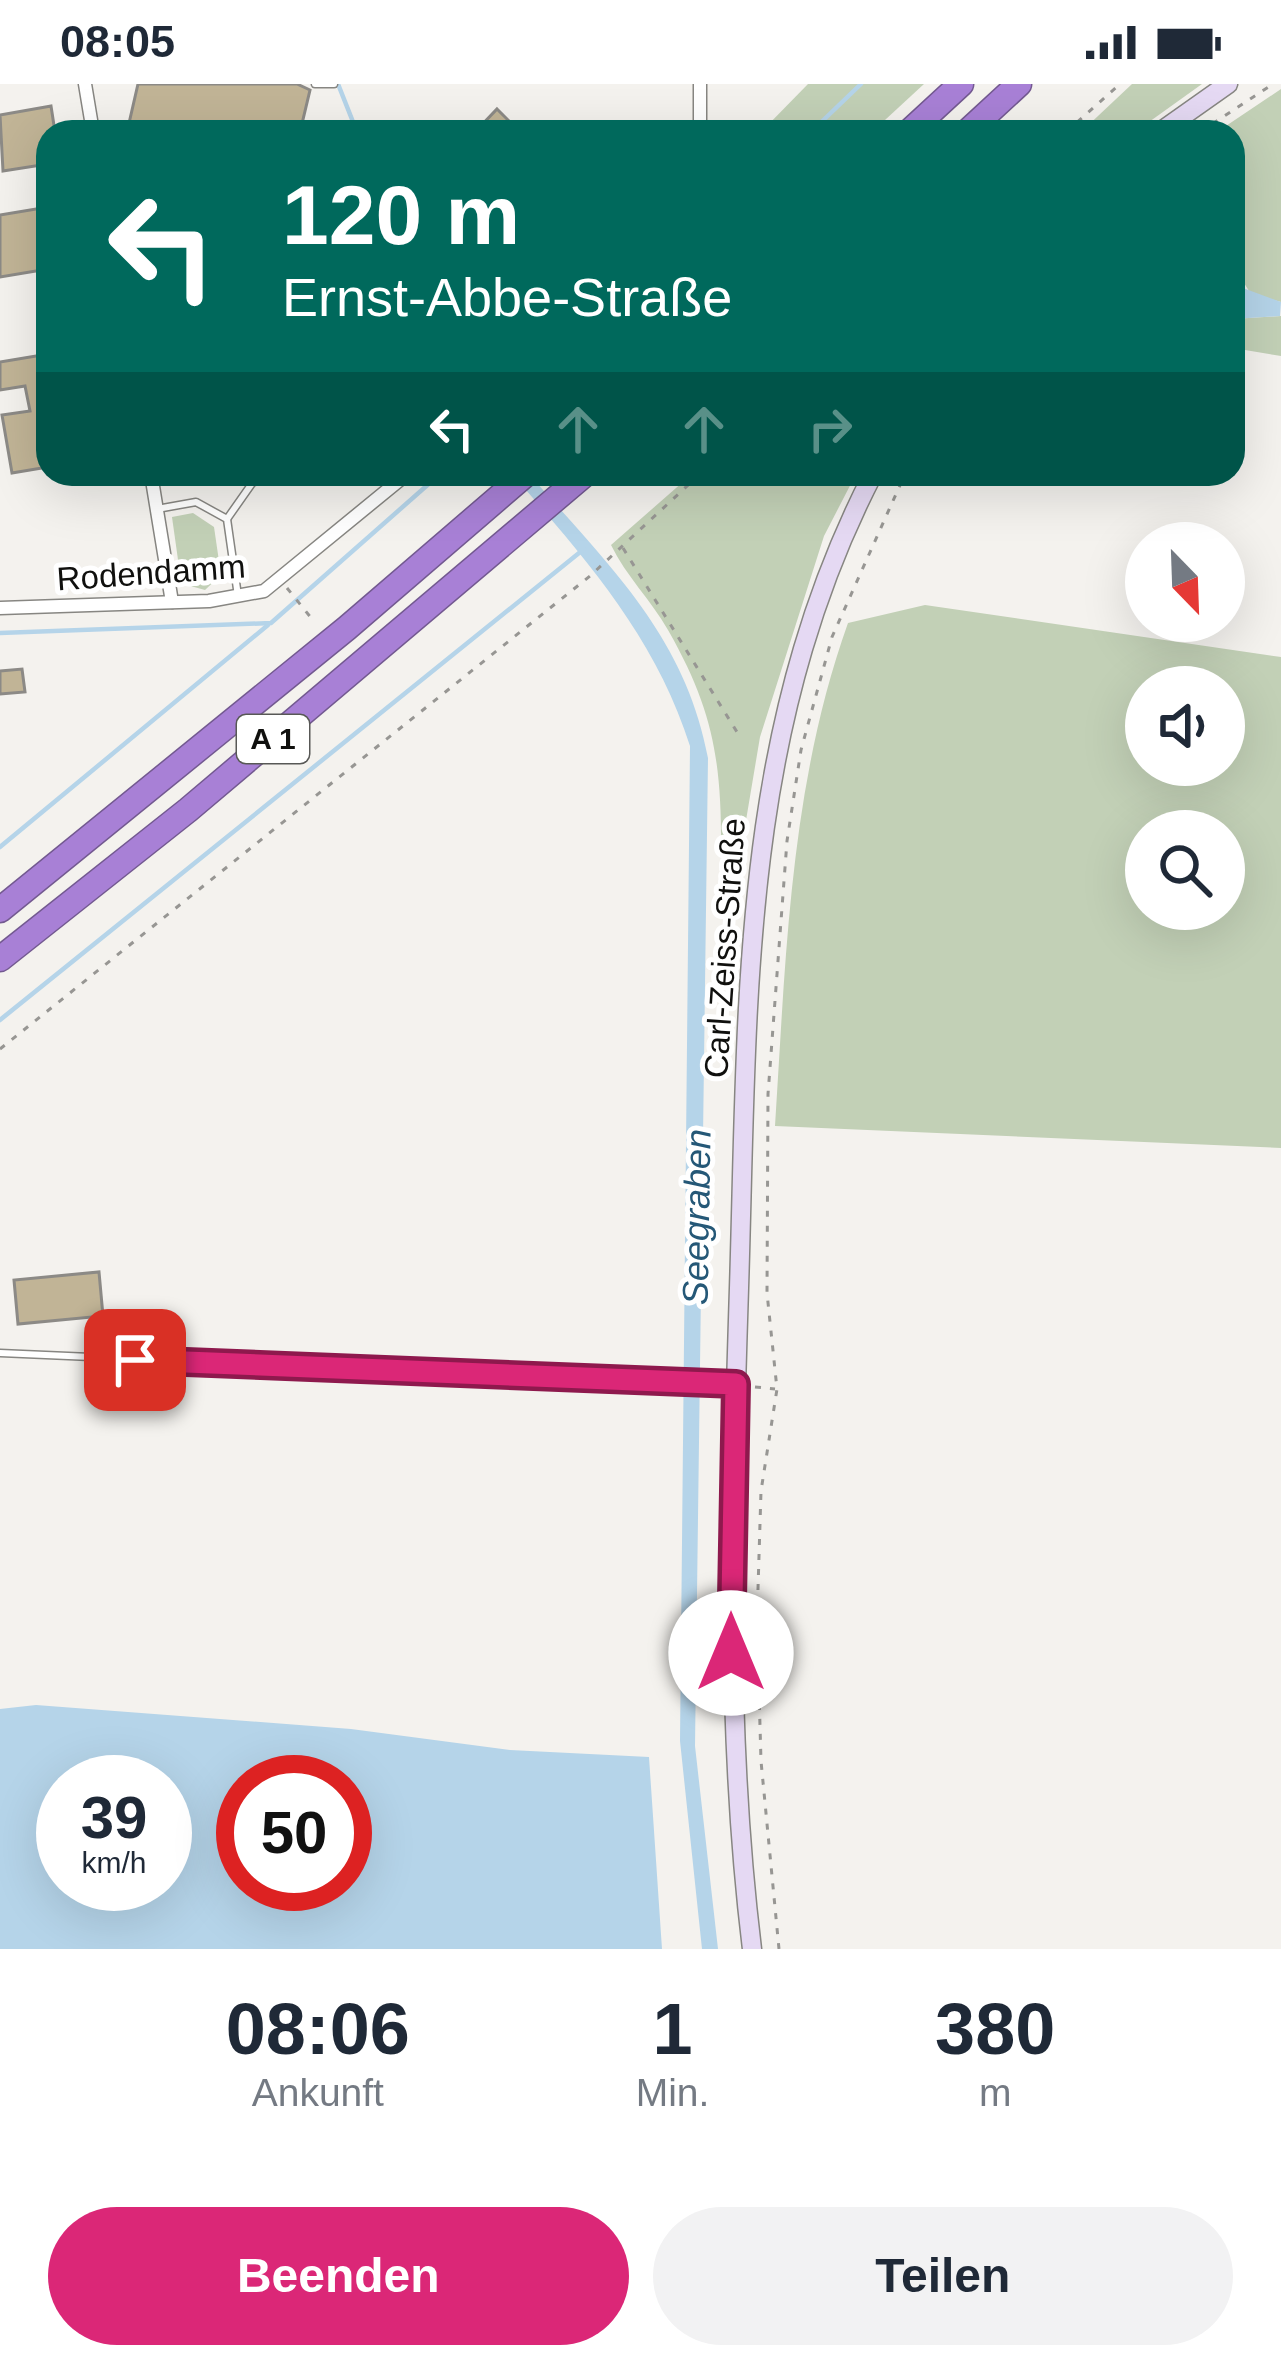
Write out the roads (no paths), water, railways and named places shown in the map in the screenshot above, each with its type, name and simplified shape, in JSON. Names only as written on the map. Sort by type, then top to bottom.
[{"type":"highway","points":[[922,120],[962,84]]},
{"type":"highway","points":[[980,120],[1019,84]]},
{"type":"highway","name":"A 1","points":[[0,910],[347,628],[512,486]]},
{"type":"highway","name":"A 1","points":[[0,959],[188,810],[572,486]]},
{"type":"main road","points":[[1177,120],[1228,84]]},
{"type":"main road","name":"Carl-Zeiss-Straße","points":[[752,1949],[733,1728],[736,1384],[747,1005],[766,803],[789,688],[810,622],[868,486]]},
{"type":"street","points":[[85,84],[91,120]]},
{"type":"street","points":[[700,84],[700,120]]},
{"type":"street","points":[[153,486],[172,602]]},
{"type":"street","name":"Rodendamm","points":[[0,608],[238,598],[281,580],[393,486]]},
{"type":"lane","points":[[315,84],[330,85]]},
{"type":"lane","points":[[238,598],[226,519],[250,486]]},
{"type":"lane","points":[[157,509],[196,502],[226,519]]},
{"type":"lane","points":[[0,1353],[673,1385],[736,1384]]},
{"type":"water","points":[[1245,289],[1281,302],[1280,316],[1245,318]]},
{"type":"water","name":"Seegraben","points":[[522,486],[540,486],[640,604],[681,675],[708,758],[695,1746],[718,1949],[702,1949],[680,1741],[690,746],[658,670],[592,569]]},
{"type":"water","points":[[36,1705],[351,1729],[510,1750],[649,1757],[662,1949],[0,1949],[0,1709]]},
{"type":"waterway","points":[[338,84],[352,120]]},
{"type":"waterway","points":[[824,120],[861,84]]},
{"type":"waterway","points":[[0,633],[271,623],[426,486]]},
{"type":"waterway","points":[[0,1020],[584,549]]},
{"type":"waterway","points":[[0,847],[268,625]]}]
